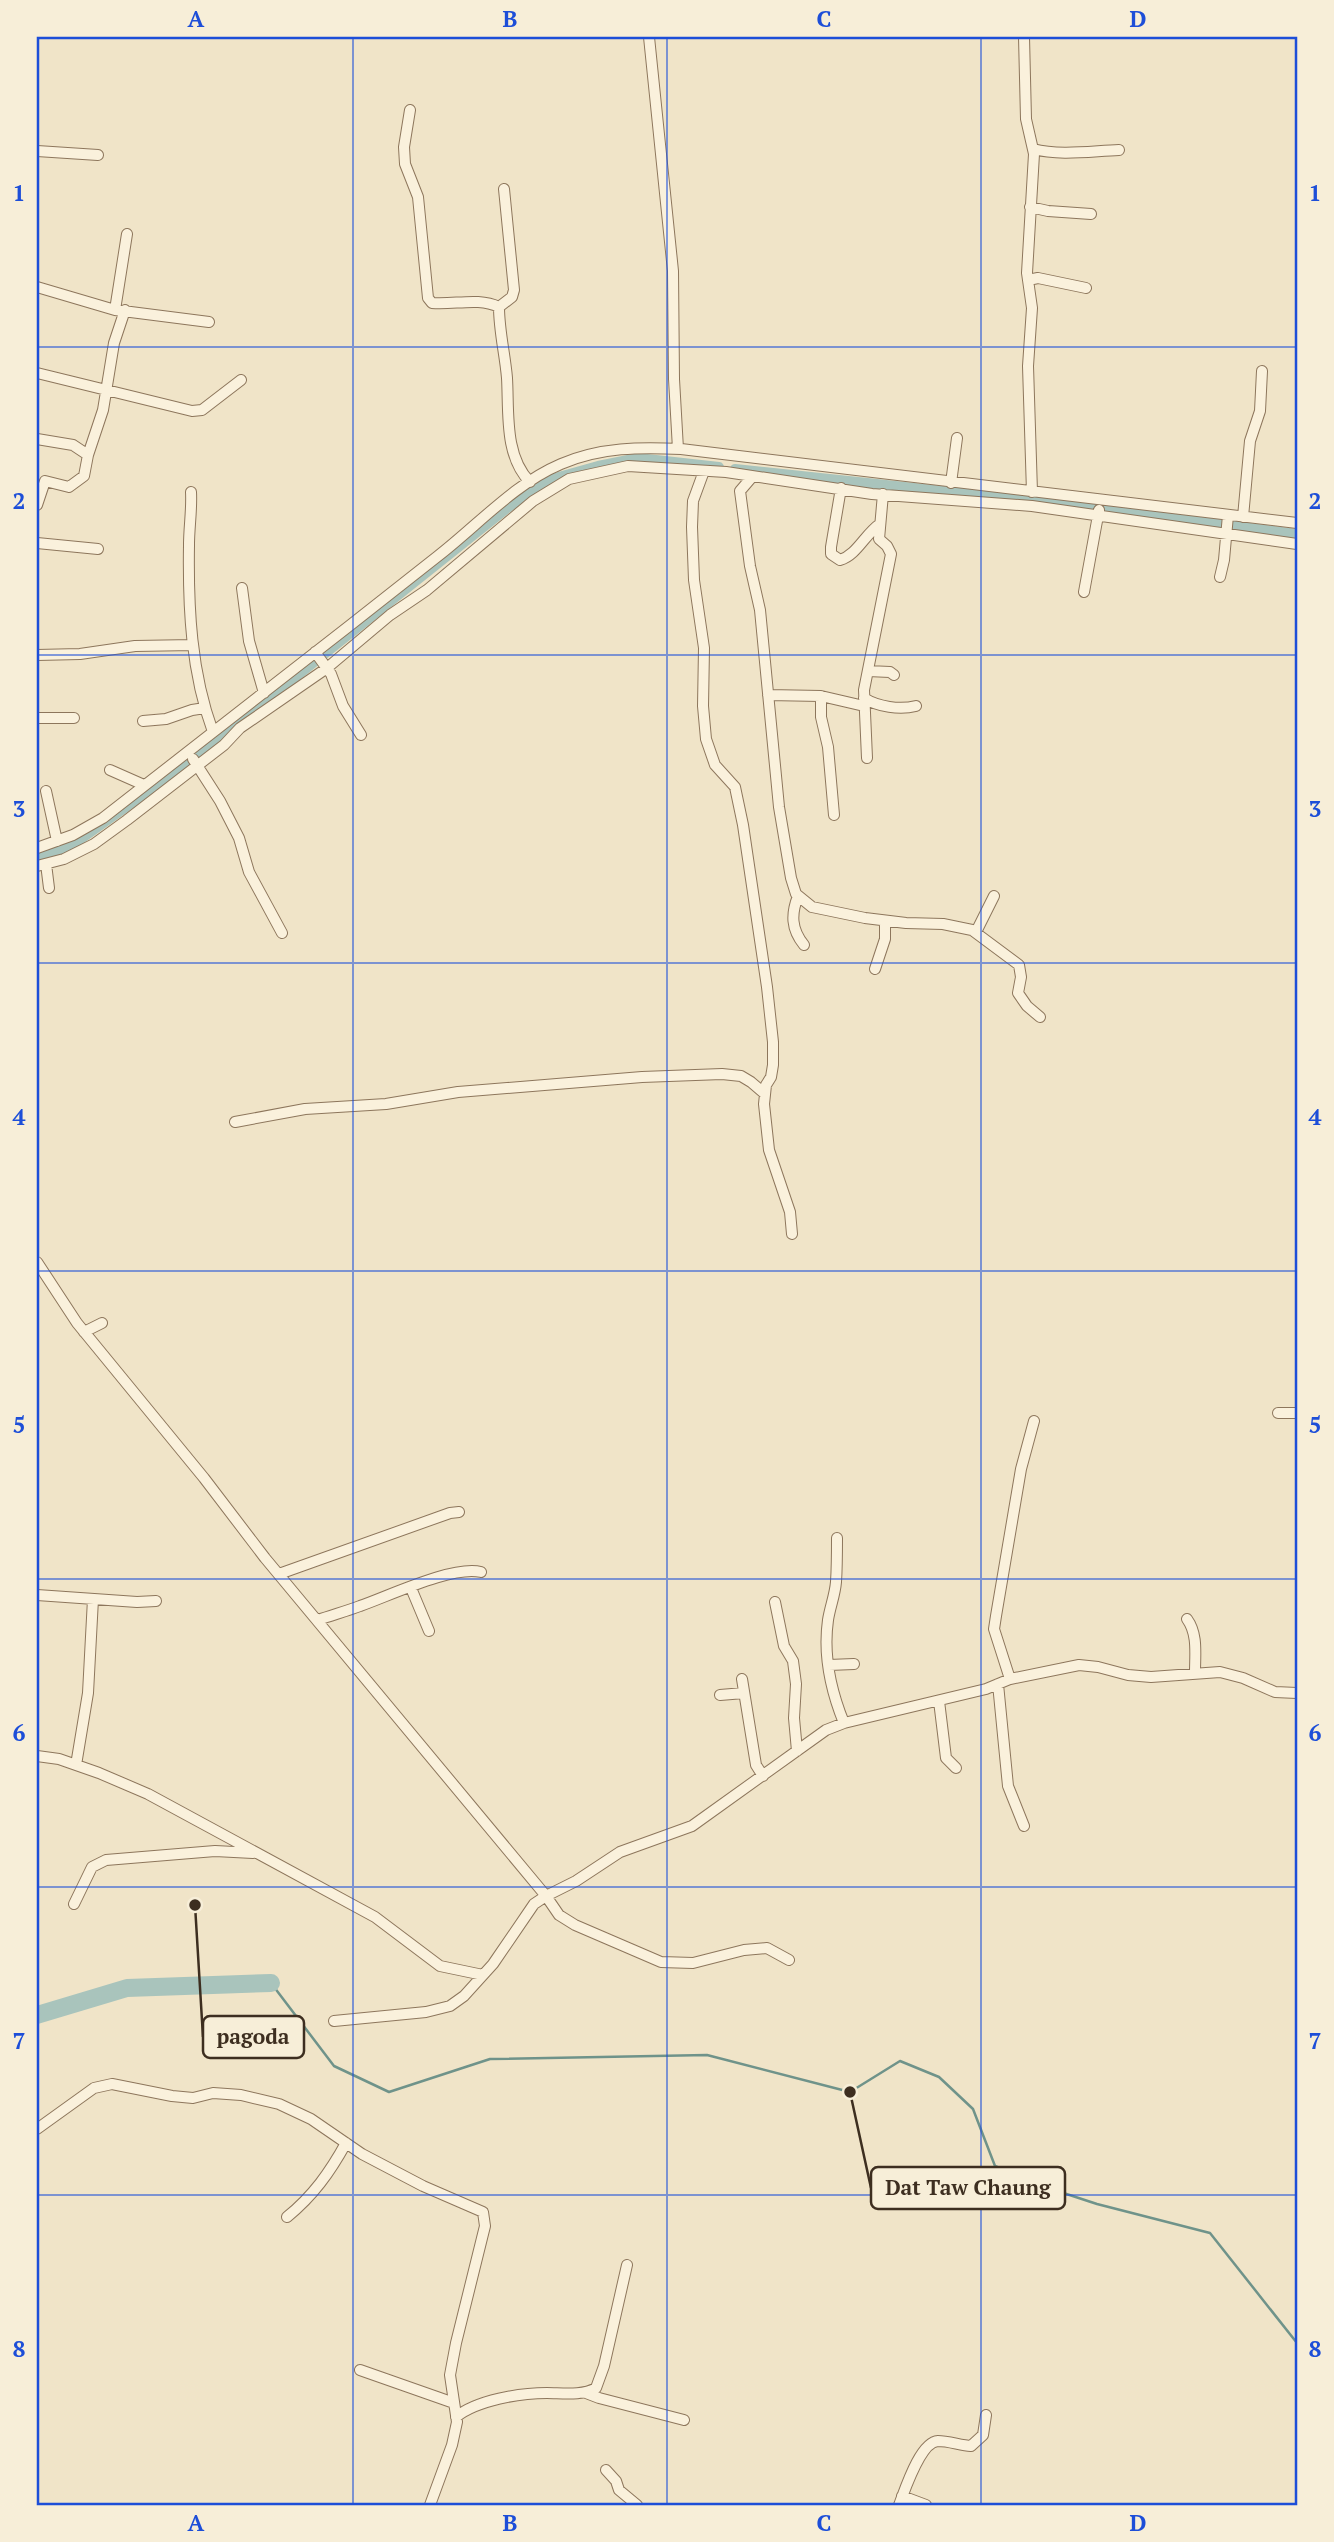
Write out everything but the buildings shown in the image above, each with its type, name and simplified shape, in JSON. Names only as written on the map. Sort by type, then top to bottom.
[{"type":"street","points":[[649,37],[673,271],[678,449]]},
{"type":"street","points":[[1024,37],[1026,119],[1033,149],[1028,280],[1031,308],[1028,366],[1032,492]]},
{"type":"street","points":[[410,110],[404,147],[405,164],[418,197],[428,298],[432,303],[470,301],[491,303],[499,307]]},
{"type":"street","points":[[1033,149],[1045,152],[1119,150]]},
{"type":"street","points":[[37,151],[99,155]]},
{"type":"street","points":[[499,307],[512,297],[514,290],[504,189]]},
{"type":"street","points":[[1030,207],[1091,214]]},
{"type":"street","points":[[37,505],[45,481],[69,487],[84,476],[103,410],[120,310],[127,234]]},
{"type":"street","points":[[1028,280],[1038,278],[1086,288]]},
{"type":"street","points":[[37,286],[120,310],[209,322]]},
{"type":"street","points":[[499,307],[512,448],[517,464],[530,481]]},
{"type":"street","points":[[1243,517],[1250,441],[1260,411],[1262,371]]},
{"type":"street","points":[[37,373],[192,411],[202,410],[241,380]]},
{"type":"street","points":[[951,483],[957,438]]},
{"type":"street","points":[[37,439],[73,445],[88,455]]},
{"type":"street","points":[[37,848],[73,835],[103,818],[144,785],[192,758],[223,745],[530,481],[560,464],[597,453],[636,447],[678,449],[800,473],[951,483],[1032,492],[1099,509],[1227,524],[1243,517],[1297,523]]},
{"type":"street","points":[[49,888],[41,865],[64,859],[94,844],[171,788],[213,732],[264,692],[321,659],[427,590],[533,501],[569,479],[628,466],[726,472],[752,477],[800,473],[841,488],[883,494],[968,503],[1099,509],[1227,524],[1297,544]]},
{"type":"street","points":[[704,471],[693,501],[692,527],[694,580],[704,648],[703,706],[706,739],[715,765],[736,788],[743,825],[773,1042],[773,1065],[764,1104],[769,1150],[790,1212],[792,1234]]},
{"type":"street","points":[[752,477],[740,491],[750,566],[760,610],[779,807],[791,878],[798,896],[812,906],[885,920],[943,924],[976,932],[1019,965],[1021,971],[1018,993],[1040,1017]]},
{"type":"street","points":[[841,488],[831,547],[834,558],[848,558],[870,531],[880,524]]},
{"type":"street","points":[[191,492],[189,544],[192,645],[205,708],[213,732]]},
{"type":"street","points":[[867,758],[864,702],[891,554],[891,550],[879,539],[883,494]]},
{"type":"street","points":[[1084,593],[1099,509]]},
{"type":"street","points":[[1220,577],[1227,524]]},
{"type":"street","points":[[37,543],[98,549]]},
{"type":"street","points":[[242,587],[249,641],[264,692]]},
{"type":"street","points":[[37,655],[80,654],[135,646],[192,645]]},
{"type":"street","points":[[321,659],[361,735]]},
{"type":"street","points":[[869,668],[893,671]]},
{"type":"street","points":[[768,695],[821,696],[871,702],[897,709],[916,706]]},
{"type":"street","points":[[821,696],[821,718],[828,747],[834,815]]},
{"type":"street","points":[[144,721],[166,719],[205,708]]},
{"type":"street","points":[[37,718],[74,718]]},
{"type":"street","points":[[192,758],[239,838],[249,872],[282,933]]},
{"type":"street","points":[[110,769],[144,785]]},
{"type":"street","points":[[46,791],[57,841]]},
{"type":"street","points":[[798,896],[792,910],[793,926],[804,945]]},
{"type":"street","points":[[976,932],[994,896]]},
{"type":"street","points":[[875,969],[885,939],[885,920]]},
{"type":"street","points":[[235,1122],[305,1109],[386,1104],[458,1092],[656,1076],[741,1076],[765,1094]]},
{"type":"street","points":[[37,1262],[84,1332],[559,1915],[575,1925],[661,1962],[693,1963],[744,1950],[767,1948],[789,1960]]},
{"type":"street","points":[[84,1332],[102,1323]]},
{"type":"street","points":[[1278,1413],[1297,1413]]},
{"type":"street","points":[[1010,1679],[995,1629],[996,1616],[1021,1469],[1034,1421]]},
{"type":"street","points":[[279,1574],[459,1512]]},
{"type":"street","points":[[837,1538],[836,1582],[827,1630],[834,1699],[844,1723]]},
{"type":"street","points":[[318,1620],[460,1571],[481,1572]]},
{"type":"street","points":[[411,1588],[429,1631]]},
{"type":"street","points":[[37,1595],[156,1601]]},
{"type":"street","points":[[76,1765],[88,1693],[93,1599]]},
{"type":"street","points":[[775,1602],[784,1646],[793,1661],[797,1751]]},
{"type":"street","points":[[1187,1619],[1193,1627],[1195,1637],[1195,1672]]},
{"type":"street","points":[[829,1665],[854,1664]]},
{"type":"street","points":[[334,2021],[450,2006],[464,1996],[483,1975],[534,1904],[620,1852],[692,1826],[826,1730],[844,1723],[986,1689],[1010,1679],[1079,1665],[1151,1677],[1220,1672],[1243,1678],[1275,1692],[1297,1693]]},
{"type":"street","points":[[742,1679],[757,1765],[763,1776]]},
{"type":"street","points":[[998,1684],[1008,1786],[1024,1826]]},
{"type":"street","points":[[720,1695],[744,1693]]},
{"type":"street","points":[[939,1701],[946,1758],[956,1768]]},
{"type":"street","points":[[37,1756],[59,1759],[148,1794],[375,1917],[440,1966],[483,1975]]},
{"type":"street","points":[[74,1904],[92,1867],[106,1860],[215,1852],[255,1853]]},
{"type":"street","points":[[37,2129],[94,2088],[112,2084],[193,2098],[212,2093],[241,2095],[279,2104],[311,2119],[346,2143],[423,2186],[476,2207],[486,2217],[450,2375],[456,2417],[452,2445],[430,2505]]},
{"type":"street","points":[[287,2217],[319,2187],[346,2143]]},
{"type":"street","points":[[456,2417],[464,2411],[508,2397],[593,2391],[599,2384],[627,2265]]},
{"type":"street","points":[[360,2370],[454,2403]]},
{"type":"street","points":[[586,2393],[684,2420]]},
{"type":"street","points":[[926,2505],[900,2501],[921,2454],[930,2443],[938,2441],[971,2446],[983,2435],[986,2415]]},
{"type":"street","points":[[606,2470],[616,2481],[619,2490],[637,2505]]},
{"type":"waterway","points":[[37,858],[71,846],[184,766],[506,509],[548,480],[638,458],[719,467]]},
{"type":"waterway","points":[[735,469],[1047,502],[1297,534]]},
{"type":"waterway","points":[[271,1983],[334,2066],[389,2092],[490,2059],[707,2055],[850,2092],[900,2061],[939,2077],[973,2109],[995,2166],[1036,2184],[1097,2204],[1210,2233],[1297,2343]]},
{"type":"waterway","points":[[37,2015],[127,1988],[271,1983]]},
{"type":"place","name":"pagoda","points":[[195,1905]]},
{"type":"place","name":"Dat Taw Chaung","points":[[850,2092]]}]
